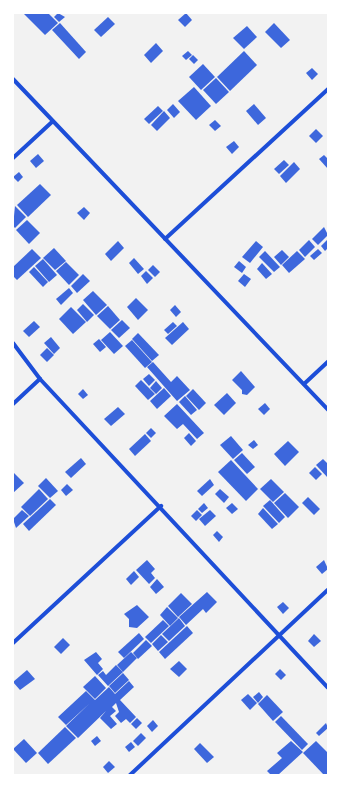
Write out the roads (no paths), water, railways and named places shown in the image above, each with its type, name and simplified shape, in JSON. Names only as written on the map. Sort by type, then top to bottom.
[{"type":"street","points":[[13,78],[52,122],[165,238],[328,410]]},
{"type":"street","points":[[165,238],[328,89]]},
{"type":"street","points":[[13,158],[52,122]]},
{"type":"street","points":[[13,344],[40,379],[161,506],[281,635],[328,688]]},
{"type":"street","points":[[304,384],[328,362]]},
{"type":"street","points":[[13,404],[40,379]]},
{"type":"street","points":[[13,644],[161,506]]},
{"type":"street","points":[[130,775],[328,590]]}]
